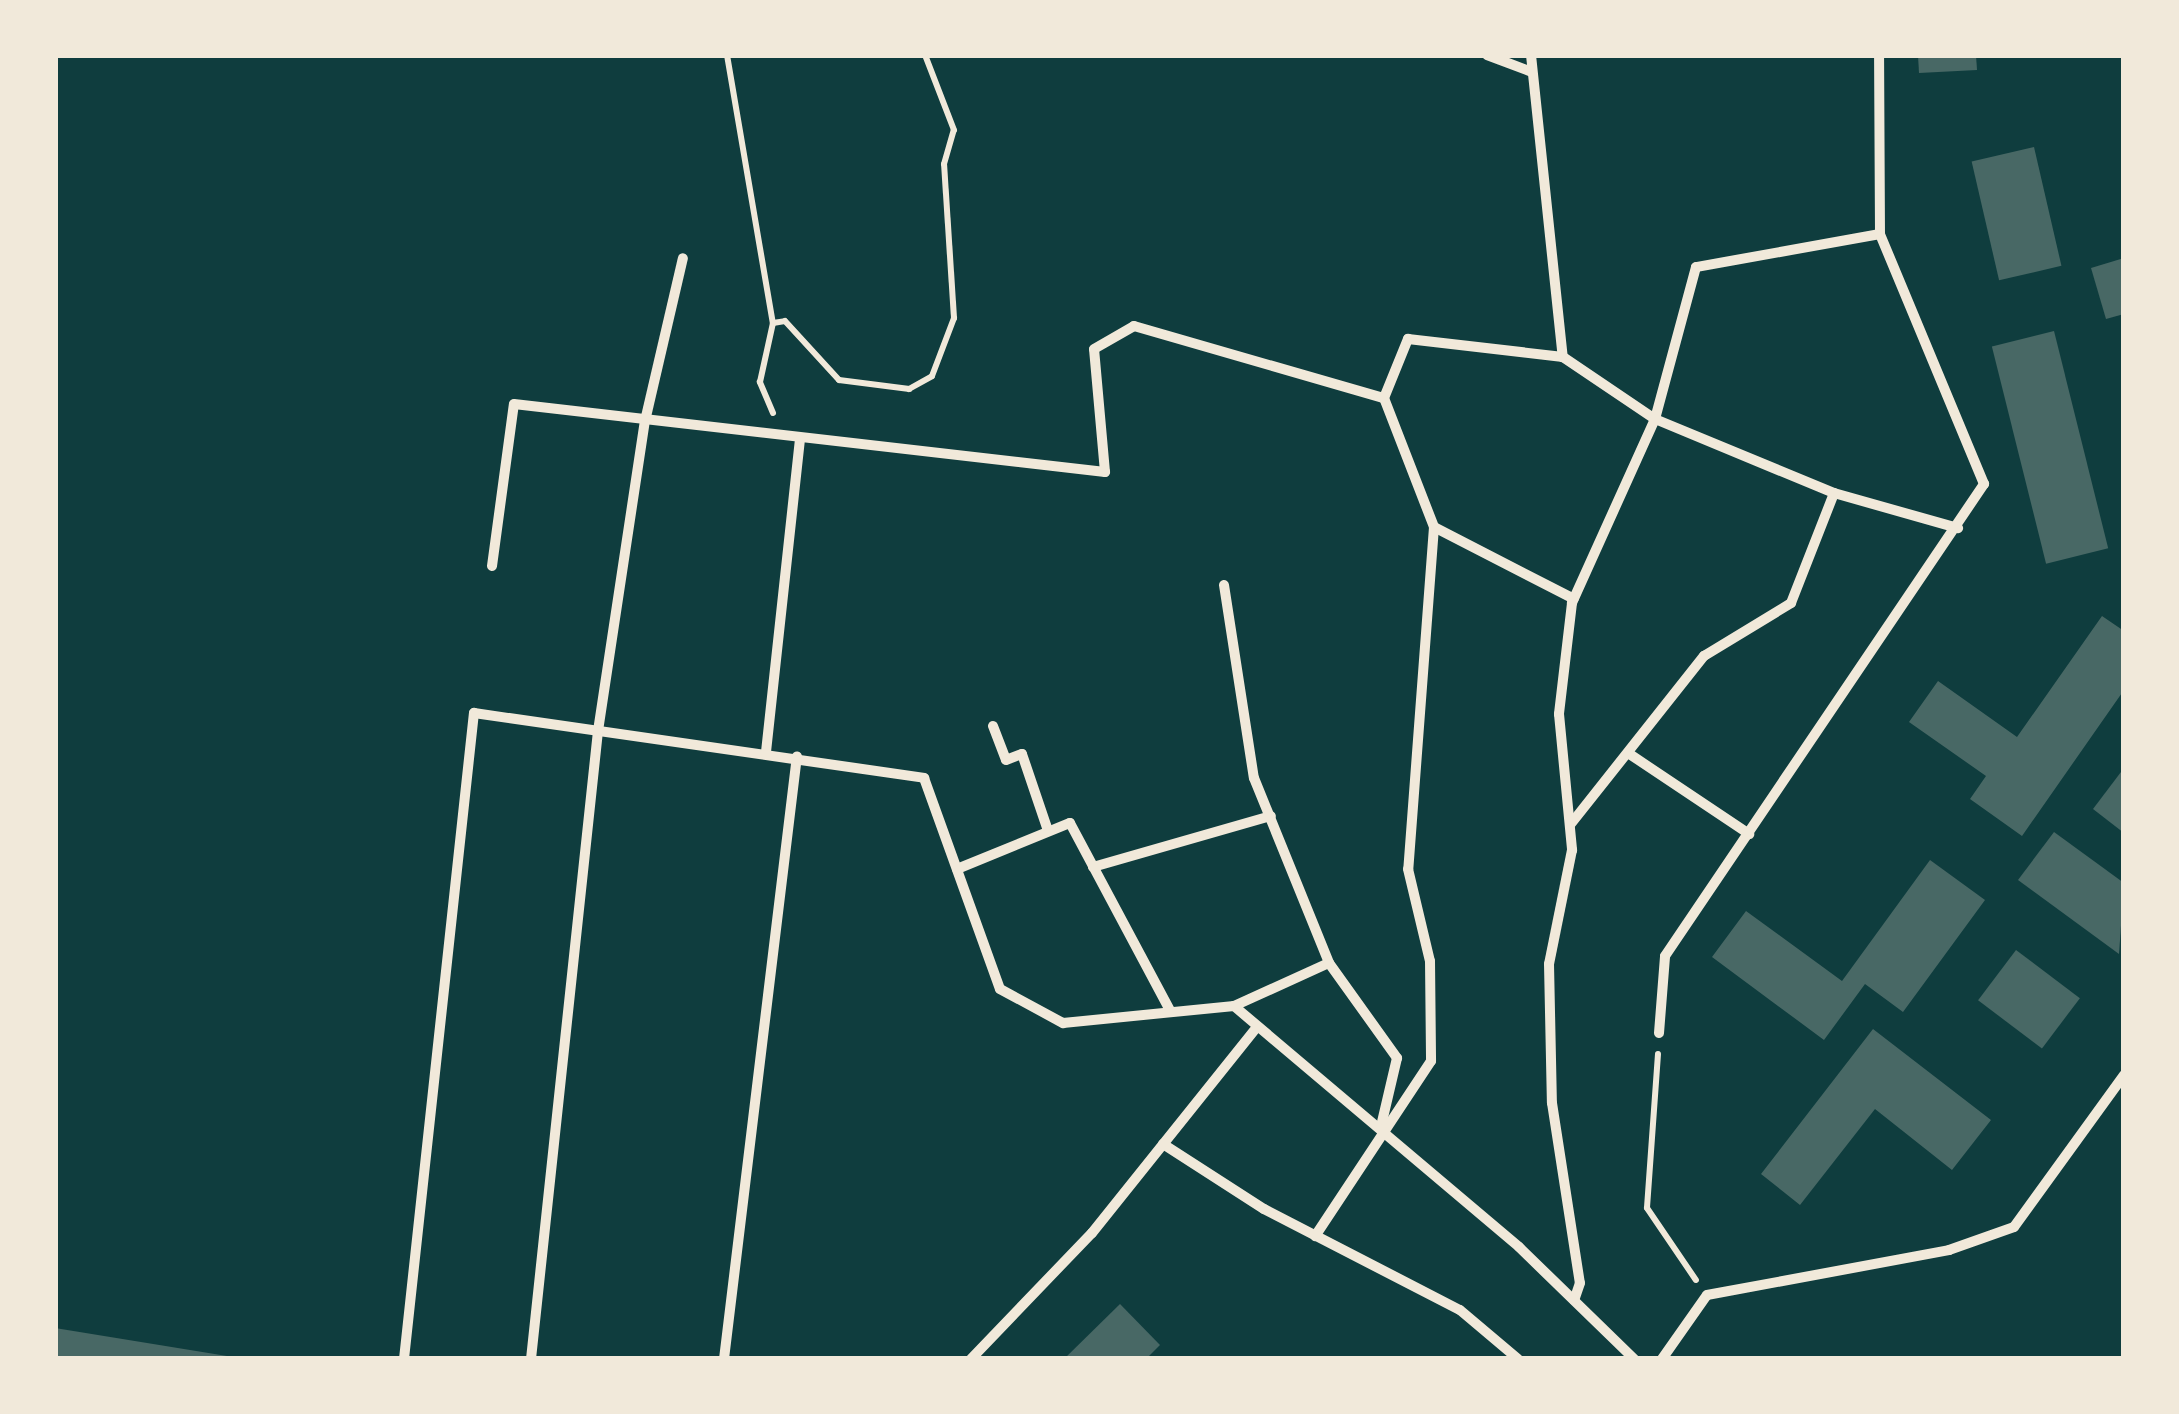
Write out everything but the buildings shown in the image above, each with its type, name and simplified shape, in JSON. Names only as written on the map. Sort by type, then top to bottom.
[{"type":"street","points":[[1487,55],[1532,72]]},
{"type":"street","points":[[1531,55],[1563,357]]},
{"type":"street","points":[[1659,1032],[1665,956],[1958,528],[1984,484],[1880,234],[1879,55]]},
{"type":"street","points":[[1574,1300],[1580,1282],[1552,1103],[1549,964],[1569,826],[1559,714],[1574,599],[1654,419],[1696,266],[1880,234]]},
{"type":"street","points":[[531,1359],[598,731],[644,421],[683,258]]},
{"type":"street","points":[[492,566],[514,404],[782,438],[1104,472],[1094,349],[1134,326],[1384,398]]},
{"type":"street","points":[[1316,1236],[1379,1132],[1431,1061],[1430,961],[1408,870],[1434,528],[1384,398],[1408,339],[1563,357],[1654,419],[1834,493],[1958,528]]},
{"type":"street","points":[[766,752],[800,440]]},
{"type":"street","points":[[1569,826],[1704,656],[1792,604],[1834,493]]},
{"type":"street","points":[[1434,528],[1574,599]]},
{"type":"street","points":[[1224,584],[1242,720],[1271,816],[1328,964],[1397,1058],[1379,1132]]},
{"type":"street","points":[[404,1359],[474,714],[797,756],[924,778],[1000,989],[1063,1022],[1234,1006],[1328,964]]},
{"type":"street","points":[[993,726],[1006,760],[1022,754],[1048,831]]},
{"type":"street","points":[[1628,752],[1749,834]]},
{"type":"street","points":[[724,1359],[797,756]]},
{"type":"street","points":[[1093,867],[1271,816]]},
{"type":"street","points":[[957,869],[1070,822],[1171,1012]]},
{"type":"street","points":[[1234,1006],[1574,1300],[1634,1359]]},
{"type":"street","points":[[971,1359],[1163,1144],[1256,1028]]},
{"type":"street","points":[[1662,1359],[1707,1296],[1949,1250],[2014,1227],[2124,1075]]},
{"type":"street","points":[[1163,1144],[1316,1236],[1460,1310],[1518,1359]]},
{"type":"path","points":[[727,55],[773,323],[760,382],[782,438]]},
{"type":"path","points":[[773,323],[785,322],[839,380],[909,389],[932,376],[954,318],[944,164],[954,130],[925,55]]},
{"type":"path","points":[[1659,1032],[1646,1208],[1707,1296]]}]
